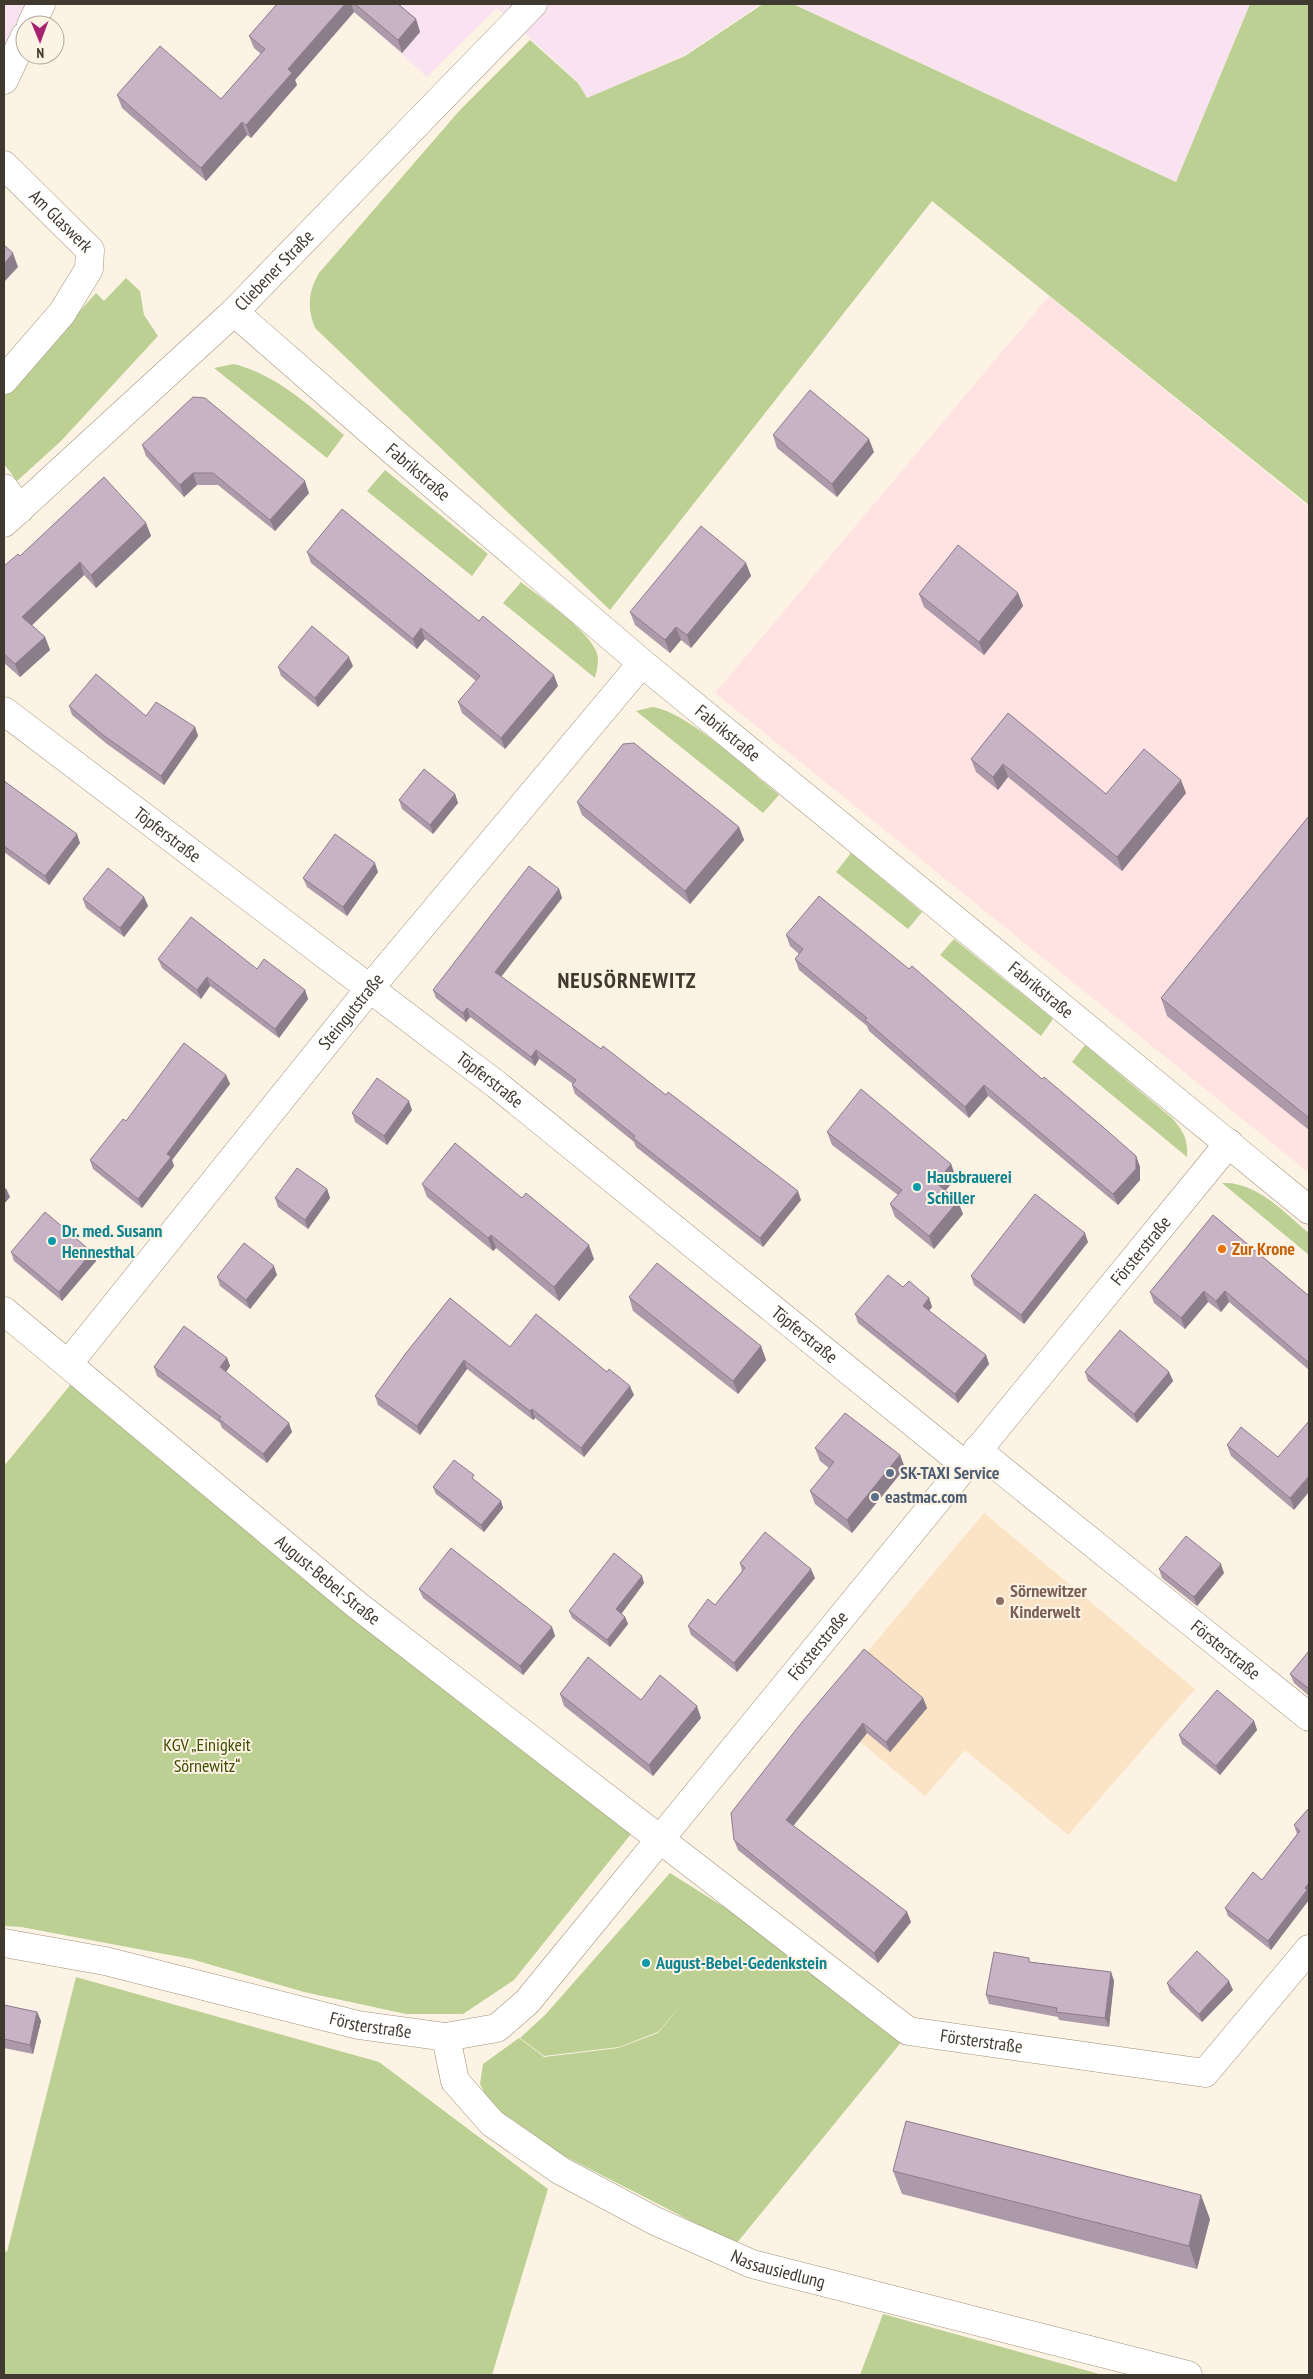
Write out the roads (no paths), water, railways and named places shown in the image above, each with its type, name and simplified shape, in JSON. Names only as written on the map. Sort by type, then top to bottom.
[{"type":"street","name":"Cliebener Straße","points":[[9,507],[234,312],[533,4]]},
{"type":"street","points":[[4,80],[15,57]]},
{"type":"street","name":"Am Glaswerk","points":[[4,165],[90,250],[89,269],[62,313],[4,380]]},
{"type":"street","name":"Fabrikstraße","points":[[234,312],[642,663],[1309,1210]]},
{"type":"street","name":"Steingutstraße","points":[[68,1364],[370,988],[642,663]]},
{"type":"street","name":"Töpferstraße","points":[[4,712],[497,1085],[971,1458]]},
{"type":"street","name":"Försterstraße","points":[[4,1943],[105,1961],[358,2025],[446,2037],[497,2028],[528,2002],[1228,1143]]},
{"type":"street","name":"August-Bebel-Straße","points":[[4,1311],[357,1605],[660,1841]]},
{"type":"street","name":"Försterstraße","points":[[971,1458],[1309,1717]]},
{"type":"street","name":"Försterstraße","points":[[660,1841],[908,2031],[1205,2073],[1309,1949]]},
{"type":"street","name":"Nassausiedlung","points":[[446,2037],[455,2081],[492,2123],[561,2170],[655,2221],[752,2264],[1188,2375]]},
{"type":"place","name":"Hausbrauerei Schiller","points":[[917,1187]]},
{"type":"place","name":"Dr. med. Susann Hennesthal","points":[[52,1241]]},
{"type":"place","name":"Zur Krone","points":[[1222,1249]]},
{"type":"place","name":"SK-TAXI Service","points":[[890,1473]]},
{"type":"place","name":"eastmac.com","points":[[875,1497]]},
{"type":"place","name":"Sörnewitzer Kinderwelt","points":[[1000,1601]]},
{"type":"place","name":"August-Bebel-Gedenkstein","points":[[646,1963]]},
{"type":"district","name":"NEUSÖRNEWITZ","points":[[627,980]]},
{"type":"park label","name":"KGV „Einigkeit Sörnewitz“","points":[[207,1755]]}]
